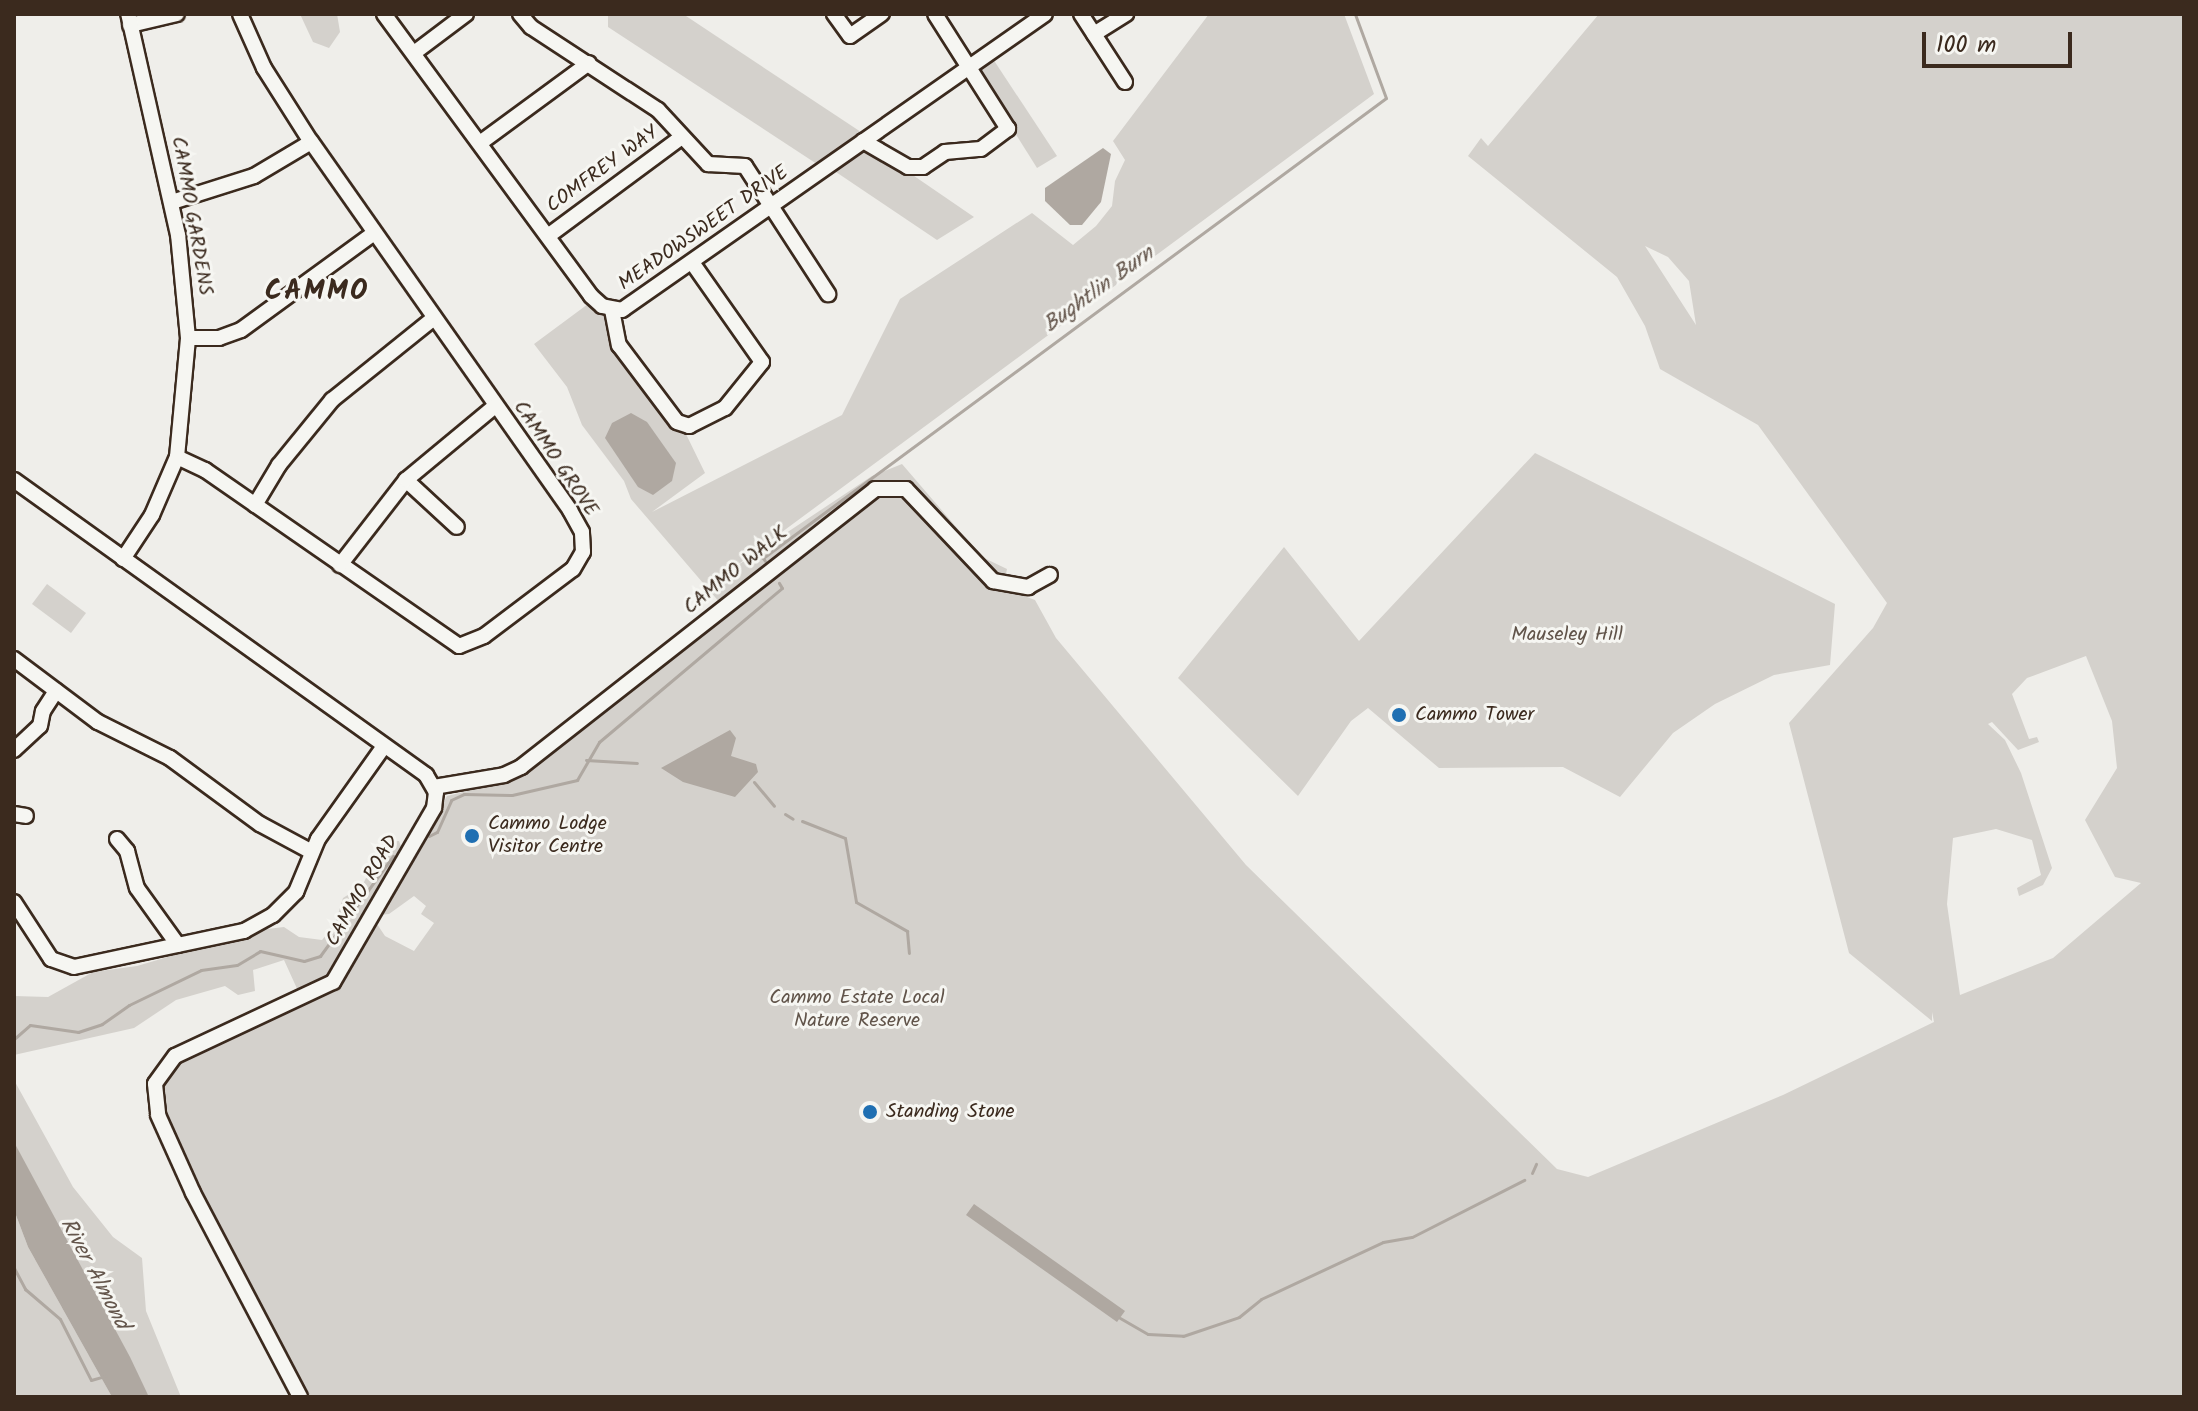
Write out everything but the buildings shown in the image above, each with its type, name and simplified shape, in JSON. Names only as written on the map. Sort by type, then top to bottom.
[{"type":"street","points":[[129,19],[177,14]]},
{"type":"street","name":"CAMMO GROVE","points":[[177,457],[255,505],[459,646],[484,636],[573,569],[583,552],[578,523],[311,142],[264,68],[240,14]]},
{"type":"street","name":"MEADOWSWEET DRIVE","points":[[384,14],[591,296],[612,310],[636,305],[1045,14]]},
{"type":"street","points":[[414,53],[466,14]]},
{"type":"street","points":[[520,14],[531,27],[658,110],[708,164],[745,166],[828,294]]},
{"type":"street","points":[[834,14],[850,36],[882,14]]},
{"type":"street","points":[[863,141],[908,167],[923,167],[945,152],[981,149],[1004,135],[1007,121],[935,14]]},
{"type":"street","points":[[1081,14],[1125,82]]},
{"type":"street","points":[[1094,34],[1126,14]]},
{"type":"street","name":"CAMMO GARDENS","points":[[123,559],[152,515],[177,457],[188,338],[172,202],[129,19]]},
{"type":"street","points":[[480,143],[589,63]]},
{"type":"street","name":"COMFREY WAY","points":[[548,236],[682,137]]},
{"type":"street","points":[[172,202],[254,176],[311,142]]},
{"type":"street","points":[[188,338],[219,338],[241,330],[374,233]]},
{"type":"street","points":[[612,310],[619,345],[677,422],[689,426],[725,408],[762,362],[693,264]]},
{"type":"street","points":[[255,505],[279,465],[332,400],[434,318]]},
{"type":"street","points":[[340,565],[406,480],[495,406]]},
{"type":"street","points":[[14,480],[384,746],[434,787]]},
{"type":"street","points":[[406,480],[457,527]]},
{"type":"street","name":"CAMMO WALK","points":[[434,787],[521,767],[875,489],[906,489],[993,581],[1028,587],[1050,575]]},
{"type":"street","points":[[14,659],[98,722],[170,758],[260,824],[312,852]]},
{"type":"street","points":[[14,750],[35,733],[56,691]]},
{"type":"street","points":[[14,902],[42,947],[62,965],[85,965],[244,931],[273,915],[296,892],[312,852],[384,746]]},
{"type":"street","name":"CAMMO ROAD","points":[[300,1397],[193,1193],[158,1115],[155,1084],[175,1056],[333,982],[434,808],[434,787]]},
{"type":"street","points":[[117,839],[127,851],[137,888],[178,945]]},
{"type":"green space","points":[[300,14],[337,14],[340,32],[329,48],[313,42]]},
{"type":"green space","points":[[608,14],[683,14],[867,136],[823,168],[608,27]]},
{"type":"green space","name":"Cammo Estate Local Nature Reserve","points":[[1209,14],[1344,14],[1374,94],[732,569],[872,476],[902,464],[982,557],[1007,569],[1003,588],[1035,600],[1056,638],[1246,865],[1557,1169],[1588,1177],[1783,1095],[1934,1022],[1932,1012],[1932,1021],[1849,953],[1789,723],[1873,628],[1887,603],[1758,425],[1660,369],[1645,326],[1617,277],[1468,156],[1481,138],[1488,146],[1599,14],[2184,14],[2184,1397],[307,1397],[227,1251],[169,1129],[160,1100],[164,1078],[186,1057],[333,991],[375,921],[385,936],[414,951],[434,923],[421,914],[426,906],[414,896],[389,914],[379,915],[447,796],[505,782],[550,756],[705,634],[727,611],[631,499],[624,481],[582,425],[567,387],[534,344],[588,304],[607,318],[615,347],[684,430],[705,473],[652,512],[842,415],[900,299],[1032,213],[1073,245],[1096,226],[1112,206],[1115,181],[1125,160],[1113,141]],"holes":[[[1645,246],[1668,257],[1689,281],[1696,325]],[[2086,656],[2112,721],[2117,768],[2085,820],[2115,877],[2141,883],[2053,958],[1960,995],[1947,904],[1953,838],[1996,829],[2032,840],[2041,875],[2017,888],[2019,896],[2043,885],[2052,868],[2021,773],[2005,740],[1988,724],[1992,722],[2018,750],[2039,742],[2037,737],[2029,739],[2012,694],[2027,678]]]},
{"type":"green space","points":[[993,59],[1057,156],[1037,168],[976,71]]},
{"type":"green space","points":[[863,141],[974,217],[937,240],[830,168]]},
{"type":"green space","name":"Mauseley Hill","points":[[1535,453],[1835,604],[1830,665],[1774,675],[1715,704],[1673,733],[1620,797],[1563,767],[1439,768],[1368,708],[1351,721],[1298,796],[1178,678],[1284,547],[1359,641]]},
{"type":"green space","points":[[47,584],[86,613],[71,633],[32,604]]},
{"type":"green space","points":[[399,841],[403,852],[327,983],[299,993],[284,960],[253,970],[255,991],[238,995],[225,986],[176,1000],[134,1028],[14,1055],[14,996],[48,997],[93,972],[137,966],[259,930],[284,927],[299,937],[322,940],[335,924],[343,898],[362,886],[384,842]]},
{"type":"green space","points":[[14,1080],[73,1187],[113,1237],[142,1258],[146,1311],[181,1397],[149,1397],[53,1222],[14,1142]]},
{"type":"green space","points":[[14,1210],[28,1247],[112,1397],[14,1397]]},
{"type":"shaded area","points":[[1103,148],[1111,154],[1101,202],[1082,225],[1070,225],[1045,201],[1045,188]]},
{"type":"shaded area","points":[[631,413],[647,422],[676,463],[672,481],[653,495],[638,487],[605,438],[612,423]]},
{"type":"shaded area","points":[[730,730],[736,738],[731,756],[756,764],[758,772],[735,797],[683,782],[661,768]]},
{"type":"shaded area","points":[[14,1142],[149,1397],[112,1397],[28,1247],[14,1210]]},
{"type":"shaded area","points":[[974,1204],[1125,1311],[1117,1322],[966,1215]]},
{"type":"waterway","name":"Bughtlin Burn","points":[[765,561],[763,558],[1386,98],[1355,14]]},
{"type":"waterway","name":"Bughtlin Burn","points":[[429,836],[437,832],[451,800],[464,794],[512,795],[577,780],[599,742],[782,588],[779,583]]},
{"type":"waterway","points":[[586,760],[637,763]]},
{"type":"waterway","points":[[754,782],[774,806]]},
{"type":"waterway","points":[[785,814],[793,819]]},
{"type":"waterway","points":[[802,821],[845,838],[856,902],[907,931],[909,953]]},
{"type":"waterway","name":"Bughtlin Burn","points":[[14,1039],[30,1025],[78,1032],[102,1024],[129,1005],[201,970],[237,965],[260,951],[304,961],[320,956],[393,856]]},
{"type":"waterway","points":[[1532,1173],[1536,1164]]},
{"type":"waterway","points":[[1120,1318],[1148,1334],[1183,1336],[1239,1317],[1261,1299],[1383,1242],[1412,1237],[1524,1180]]},
{"type":"waterway","points":[[14,1268],[25,1289],[60,1319],[91,1380],[105,1376]]},
{"type":"place","name":"Cammo Tower","points":[[1399,715]]},
{"type":"place","name":"Cammo Lodge Visitor Centre","points":[[472,836]]},
{"type":"place","name":"Standing Stone","points":[[870,1112]]},
{"type":"district","name":"CAMMO","points":[[317,292]]},
{"type":"water label","name":"River Almond","points":[[94,1274]]}]
